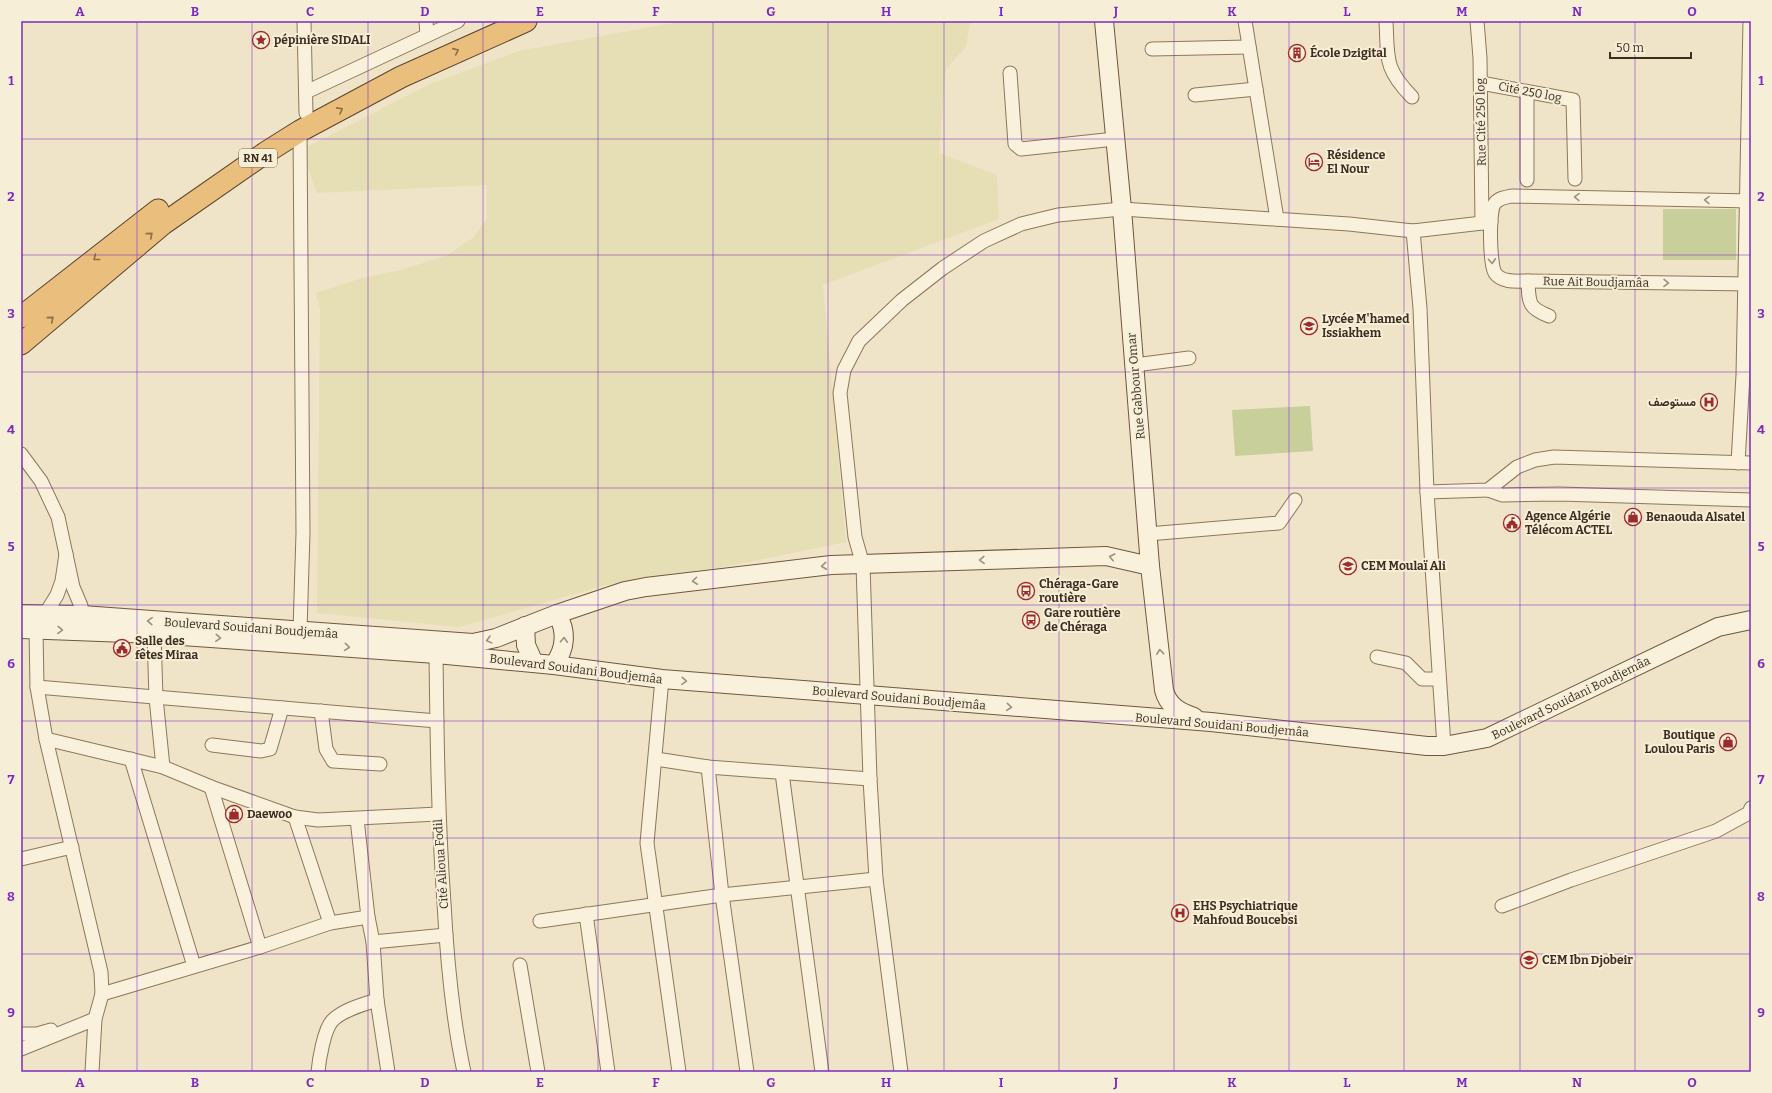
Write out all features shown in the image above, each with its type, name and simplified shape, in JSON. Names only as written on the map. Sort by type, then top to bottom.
[{"type":"highway","name":"RN 41","points":[[21,344],[163,224],[303,122],[395,64],[488,21]]},
{"type":"highway","name":"RN 41","points":[[21,317],[192,186],[235,156],[303,122],[526,21]]},
{"type":"main road","name":"Rue Gabbour Omar","points":[[1104,21],[1122,209],[1150,566],[1164,690],[1166,699],[1173,708],[1211,722]]},
{"type":"main road","points":[[534,663],[526,645],[525,626],[625,591],[646,587],[831,566],[1106,556],[1150,566]]},
{"type":"main road","name":"Boulevard Souidani Boudjemâa","points":[[21,614],[35,624],[82,623],[300,630],[473,643],[496,638],[525,626]]},
{"type":"main road","points":[[554,665],[562,651],[564,644],[563,628],[558,614]]},
{"type":"main road","name":"Boulevard Souidani Boudjemâa","points":[[82,623],[154,634],[436,654],[534,663],[662,680],[1137,718],[1211,722],[1427,746],[1444,746],[1487,738],[1718,627],[1751,620]]},
{"type":"main road","points":[[1137,718],[1159,700],[1164,690]]},
{"type":"street","points":[[300,630],[303,533],[303,122],[306,92],[304,21]]},
{"type":"street","points":[[426,21],[427,35]]},
{"type":"street","points":[[306,92],[458,21]]},
{"type":"street","points":[[1245,21],[1277,220]]},
{"type":"street","points":[[1386,21],[1389,66],[1396,80],[1412,97]]},
{"type":"street","name":"Rue Cité 250 log","points":[[1477,21],[1480,39],[1487,222]]},
{"type":"street","points":[[1488,490],[1517,467],[1535,460],[1554,457],[1745,463],[1750,21]]},
{"type":"street","points":[[1152,49],[1249,46]]},
{"type":"street","points":[[1010,73],[1015,144],[1021,149],[1116,139]]},
{"type":"street","name":"Cité 250 log","points":[[1481,83],[1574,100],[1575,179]]},
{"type":"street","points":[[1195,95],[1256,89]]},
{"type":"street","points":[[1527,92],[1527,180]]},
{"type":"street","points":[[901,1072],[876,879],[870,779],[863,565],[854,537],[840,393],[844,370],[860,341],[902,300],[943,268],[984,241],[1021,224],[1058,215],[1122,209],[1413,231],[1487,222],[1494,203],[1502,198],[1512,196],[1748,201]]},
{"type":"street","name":"Rue Ait Boudjamâa","points":[[1487,222],[1492,266],[1496,274],[1503,279],[1528,281],[1748,284]]},
{"type":"street","points":[[1413,231],[1420,308],[1427,492],[1444,746]]},
{"type":"street","points":[[1528,281],[1530,305],[1535,311],[1549,316]]},
{"type":"street","points":[[1135,365],[1189,358]]},
{"type":"street","points":[[21,454],[41,481],[51,498],[58,517],[73,587],[80,603],[82,623]]},
{"type":"street","points":[[1427,492],[1488,490],[1502,495],[1560,494],[1751,500]]},
{"type":"street","points":[[1148,534],[1279,523],[1295,500]]},
{"type":"street","points":[[66,554],[60,588],[35,624],[37,686],[46,739],[97,952],[102,994],[95,1019],[92,1072]]},
{"type":"street","points":[[154,634],[156,698],[164,767]]},
{"type":"street","name":"Cité Alioua Fodil","points":[[436,654],[438,814],[446,934],[456,1035],[464,1072]]},
{"type":"street","points":[[1377,657],[1406,663],[1422,679],[1439,679]]},
{"type":"street","points":[[662,680],[648,843],[655,904],[679,1072]]},
{"type":"street","points":[[37,686],[156,698],[437,721]]},
{"type":"street","points":[[212,745],[261,751],[270,749],[282,708]]},
{"type":"street","points":[[321,711],[326,749],[333,761],[380,764]]},
{"type":"street","points":[[46,739],[164,767],[211,787],[294,817],[318,820],[438,814]]},
{"type":"street","points":[[131,759],[194,966]]},
{"type":"street","points":[[656,759],[708,767],[870,779]]},
{"type":"street","points":[[708,767],[722,895],[747,1072]]},
{"type":"street","points":[[782,773],[822,1072]]},
{"type":"street","points":[[211,787],[260,947]]},
{"type":"street","points":[[1502,906],[1578,878],[1716,831],[1748,813],[1751,808]]},
{"type":"street","points":[[294,817],[330,923]]},
{"type":"street","points":[[357,818],[368,917],[373,942],[377,1000],[388,1072]]},
{"type":"street","points":[[21,860],[72,847]]},
{"type":"street","points":[[540,921],[722,895],[796,886],[876,879]]},
{"type":"street","points":[[586,914],[608,1072]]},
{"type":"street","points":[[102,994],[260,947],[330,923],[368,917]]},
{"type":"street","points":[[373,942],[446,934]]},
{"type":"street","points":[[520,965],[538,1072]]},
{"type":"street","points":[[318,1072],[320,1054],[332,1021],[353,1008],[377,1000]]},
{"type":"street","points":[[21,1034],[38,1034],[95,1019]]},
{"type":"street","points":[[21,1049],[95,1019]]},
{"type":"shaded area","points":[[684,21],[970,21],[966,47],[946,69],[939,153],[997,175],[999,219],[823,285],[846,542],[734,565],[602,586],[459,627],[317,613],[320,309],[316,293],[362,278],[401,270],[448,255],[474,237],[487,218],[487,185],[317,193],[301,150],[430,84],[519,51]]},
{"type":"green space","points":[[1663,209],[1736,209],[1736,260],[1663,260]]},
{"type":"green space","points":[[1310,406],[1313,451],[1235,456],[1232,410]]},
{"type":"place","name":"pépinière SIDALI","points":[[261,40]]},
{"type":"place","name":"École Dzigital","points":[[1297,53]]},
{"type":"place","name":"Résidence El Nour","points":[[1314,162]]},
{"type":"place","name":"Lycée M'hamed Issiakhem","points":[[1309,326]]},
{"type":"place","name":"مستوصف","points":[[1709,402]]},
{"type":"place","name":"Benaouda Alsatel","points":[[1633,517]]},
{"type":"place","name":"Agence Algérie Télécom ACTEL","points":[[1512,523]]},
{"type":"place","name":"CEM Moulaï Ali","points":[[1348,566]]},
{"type":"place","name":"Chéraga-Gare routière","points":[[1026,591]]},
{"type":"place","name":"Gare routière de Chéraga","points":[[1031,620]]},
{"type":"place","name":"Salle des fêtes Miraa","points":[[122,648]]},
{"type":"place","name":"Boutique Loulou Paris","points":[[1728,742]]},
{"type":"place","name":"Daewoo","points":[[234,814]]},
{"type":"place","name":"EHS Psychiatrique Mahfoud Boucebsi","points":[[1180,913]]},
{"type":"place","name":"CEM Ibn Djobeir","points":[[1529,960]]}]
